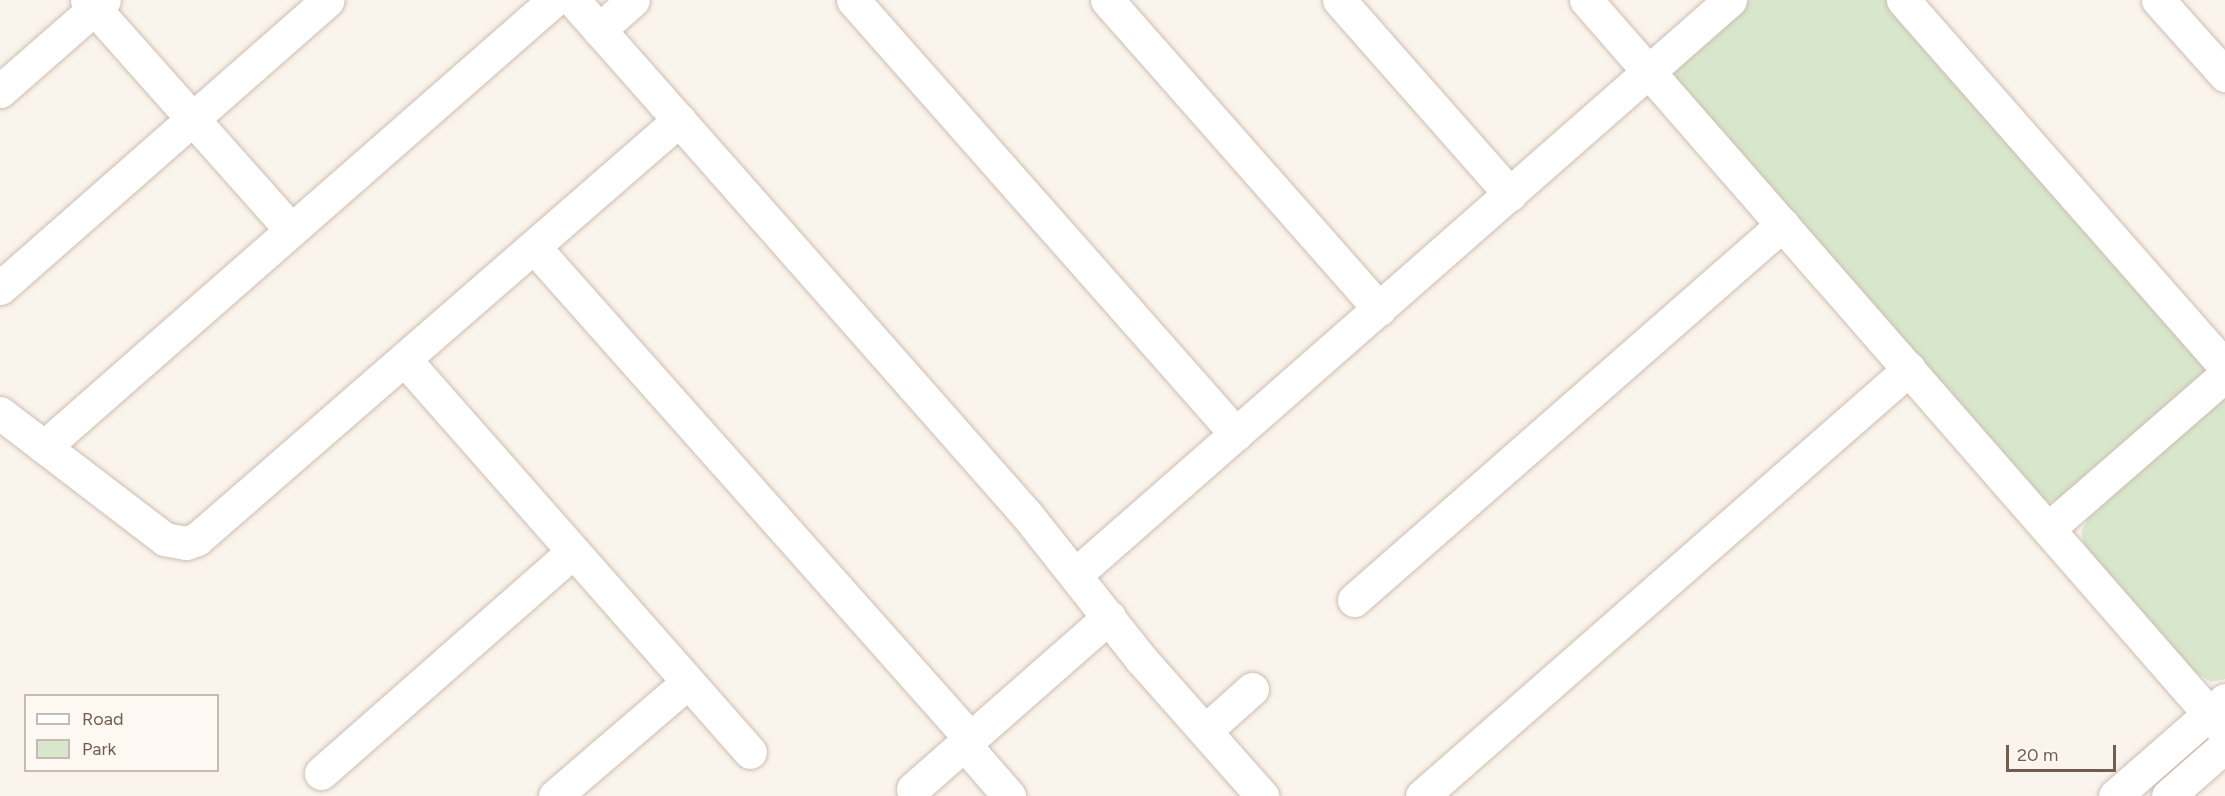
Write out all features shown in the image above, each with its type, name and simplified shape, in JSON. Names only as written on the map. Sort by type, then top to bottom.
[{"type":"street","points":[[0,288],[328,0]]},
{"type":"street","points":[[44,447],[554,0]]},
{"type":"street","points":[[573,0],[1076,574],[1109,617],[1262,796]]},
{"type":"street","points":[[599,30],[633,0]]},
{"type":"street","points":[[853,0],[1236,434]]},
{"type":"street","points":[[1107,0],[1379,309]]},
{"type":"street","points":[[1339,0],[1510,194]]},
{"type":"street","points":[[1586,0],[2048,529],[2220,715],[2115,796]]},
{"type":"street","points":[[1076,574],[1730,0]]},
{"type":"street","points":[[1903,0],[2225,367]]},
{"type":"street","points":[[2158,0],[2225,75]]},
{"type":"street","points":[[0,91],[95,3],[192,119],[291,230]]},
{"type":"street","points":[[0,414],[165,539],[186,543],[209,531],[679,120]]},
{"type":"street","points":[[1354,600],[1783,225]]},
{"type":"street","points":[[534,247],[967,741],[1009,796]]},
{"type":"street","points":[[405,360],[750,752]]},
{"type":"street","points":[[1422,796],[1909,369]]},
{"type":"street","points":[[2048,529],[2225,375]]},
{"type":"street","points":[[321,773],[573,552]]},
{"type":"street","points":[[914,789],[1109,617]]},
{"type":"street","points":[[555,796],[688,682]]},
{"type":"street","points":[[1205,731],[1252,689]]},
{"type":"street","points":[[2168,796],[2225,746]]},
{"type":"green space","points":[[1750,0],[1889,0],[2205,365],[2205,371],[2061,499],[2050,502],[2040,497],[1675,79],[1678,62]]},
{"type":"green space","points":[[2225,397],[2225,679],[2211,682],[2196,673],[2085,548],[2081,532],[2088,518]]}]
